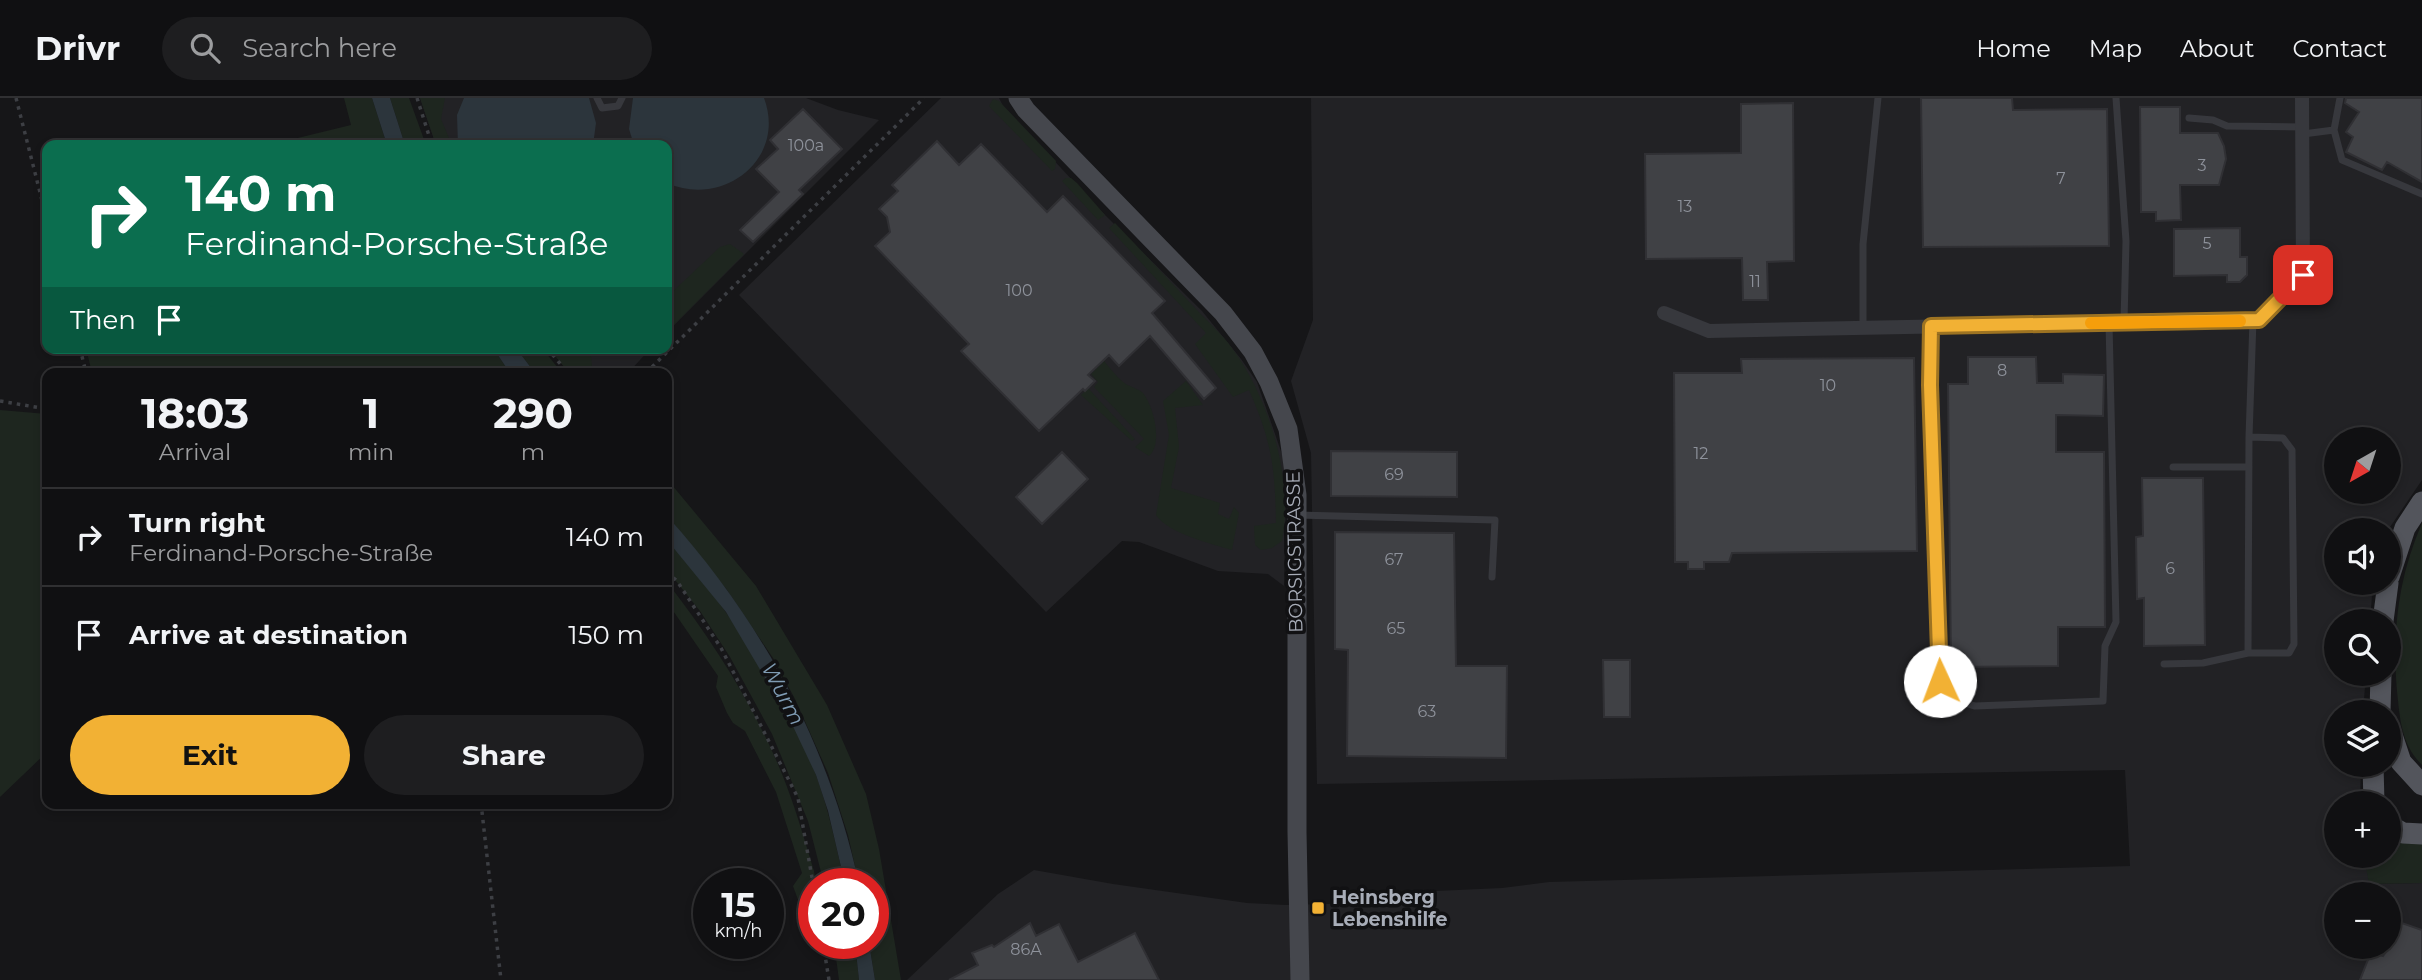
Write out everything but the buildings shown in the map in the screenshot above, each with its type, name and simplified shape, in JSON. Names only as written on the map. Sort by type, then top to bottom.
[{"type":"main road","points":[[2401,542],[2406,528],[2422,502]]},
{"type":"main road","points":[[2401,762],[2422,785]]},
{"type":"main road","points":[[2401,832],[2422,834]]},
{"type":"street","name":"BORSIGSTRASSE","points":[[1018,98],[1026,110],[1223,313],[1253,352],[1289,429],[1297,515],[1300,980]]},
{"type":"street","points":[[1664,313],[1709,331],[2259,320],[2303,275],[2302,98]]},
{"type":"lane","points":[[597,98],[602,108],[618,106],[622,98]]},
{"type":"lane","points":[[1863,328],[1863,244],[1878,98]]},
{"type":"lane","points":[[2116,98],[2126,241],[2124,323]]},
{"type":"lane","points":[[2340,98],[2334,130],[2342,160],[2422,194]]},
{"type":"lane","points":[[2189,118],[2213,120],[2227,126],[2334,130]]},
{"type":"lane","points":[[2248,653],[2249,437],[2253,320]]},
{"type":"lane","points":[[1931,326],[1930,385],[1940,681],[1946,692],[1963,703],[1975,706],[2103,701],[2105,646],[2116,622],[2109,323]]},
{"type":"lane","points":[[2164,664],[2203,663],[2248,653],[2289,653],[2294,644],[2292,450],[2283,438],[2249,437]]},
{"type":"lane","points":[[2173,467],[2249,467]]},
{"type":"lane","points":[[1297,515],[1495,520],[1492,577]]},
{"type":"path","points":[[16,98],[42,200]]},
{"type":"path","points":[[417,98],[430,140]]},
{"type":"path","points":[[672,347],[924,98]]},
{"type":"path","points":[[552,354],[564,368]]},
{"type":"path","points":[[651,368],[665,354]]},
{"type":"path","points":[[0,401],[42,408]]},
{"type":"path","points":[[672,576],[721,648],[799,798],[811,868]]},
{"type":"path","points":[[482,809],[501,980]]},
{"type":"path","points":[[826,959],[829,980]]},
{"type":"shaded area","points":[[344,98],[372,98],[385,140],[290,140],[351,125]]},
{"type":"shaded area","points":[[390,98],[409,98],[424,140],[403,140]]},
{"type":"shaded area","points":[[420,98],[806,98],[838,110],[879,120],[672,327],[672,140],[434,140]]},
{"type":"shaded area","points":[[420,98],[445,98],[441,119],[450,140],[434,140]]},
{"type":"shaded area","points":[[941,98],[999,98],[1003,106],[1105,215],[1202,311],[1241,359],[1257,382],[1284,460],[1284,586],[1268,574],[1218,571],[1139,542],[1122,541],[1046,612],[739,295]]},
{"type":"shaded area","points":[[1311,98],[2422,98],[2422,480],[2396,518],[2324,518],[2324,595],[2372,595],[2371,609],[2324,609],[2324,686],[2365,686],[2364,700],[2324,700],[2324,777],[2361,777],[2360,791],[2324,791],[2324,868],[2367,868],[2370,882],[2324,882],[2324,959],[2401,959],[2401,883],[2422,883],[2422,980],[907,980],[998,894],[1034,870],[1247,903],[1286,905],[1406,902],[1414,892],[1502,888],[1549,882],[2130,866],[2125,770],[1317,784],[1311,453],[1291,381],[1313,320]]},
{"type":"shaded area","points":[[993,99],[999,101],[1056,161],[1055,169],[1052,171],[989,106]]},
{"type":"shaded area","points":[[1066,178],[1077,183],[1105,215],[1098,220],[1062,181]]},
{"type":"shaded area","points":[[1115,223],[1224,338],[1257,391],[1275,440],[1284,492],[1282,541],[1272,548],[1261,550],[1255,545],[1254,526],[1276,523],[1273,470],[1267,440],[1249,390],[1233,397],[1195,344],[1206,333],[1109,228]]},
{"type":"shaded area","points":[[730,244],[744,254],[672,327],[672,292],[720,247]]},
{"type":"shaded area","points":[[87,354],[497,354],[507,368],[91,368]]},
{"type":"shaded area","points":[[521,354],[547,354],[558,368],[531,368]]},
{"type":"shaded area","points":[[554,354],[645,354],[633,368],[565,368]]},
{"type":"shaded area","points":[[554,354],[591,354],[594,368],[565,368]]},
{"type":"shaded area","points":[[1104,361],[1115,375],[1141,391],[1147,399],[1156,434],[1156,443],[1149,456],[1135,447],[1144,439],[1094,387],[1098,382],[1091,374]]},
{"type":"shaded area","points":[[1186,381],[1203,405],[1175,408],[1179,447],[1171,488],[1220,503],[1218,514],[1229,519],[1234,507],[1239,513],[1232,550],[1180,532],[1156,515],[1169,435],[1163,401]]},
{"type":"shaded area","points":[[1088,388],[1135,439],[1132,441],[1081,395]]},
{"type":"shaded area","points":[[0,410],[42,414],[42,757],[0,797]]},
{"type":"shaded area","points":[[672,485],[756,586],[827,705],[866,794],[882,868],[855,868],[828,773],[795,699],[773,658],[727,590],[672,522]]},
{"type":"shaded area","points":[[2422,523],[2422,765],[2410,749],[2403,731],[2401,700],[2398,700],[2397,686],[2401,686],[2401,609],[2399,609],[2402,585]]},
{"type":"shaded area","points":[[672,545],[710,590],[731,620],[788,714],[821,788],[841,868],[820,868],[808,821],[772,734],[730,657],[700,611],[672,576]]},
{"type":"shaded area","points":[[672,589],[731,674],[759,723],[782,774],[813,868],[800,868],[776,792],[745,731],[733,723],[727,713],[716,687],[718,676],[672,609]]},
{"type":"shaded area","points":[[2422,841],[2422,883],[2369,882],[2366,868],[2401,868],[2401,842]]},
{"type":"shaded area","points":[[798,879],[798,900],[793,886]]},
{"type":"shaded area","points":[[889,909],[901,980],[875,980],[872,959],[889,959]]},
{"type":"shaded area","points":[[836,959],[857,959],[859,980],[839,980]]},
{"type":"water","points":[[372,98],[390,98],[403,140],[385,140]]},
{"type":"water","points":[[464,98],[589,98],[596,123],[594,140],[458,140],[457,115]]},
{"type":"water","points":[[633,98],[764,98],[769,120],[766,141],[758,158],[745,173],[728,183],[709,189],[688,189],[672,184],[672,140],[632,140],[629,129]]},
{"type":"water","points":[[497,354],[521,354],[531,368],[507,368]]},
{"type":"water","name":"Wurm","points":[[672,522],[733,598],[787,687],[830,783],[855,868],[841,868],[828,811],[816,775],[790,720],[726,612],[672,546]]},
{"type":"water","points":[[857,959],[872,959],[875,980],[859,980]]},
{"type":"slow traffic","points":[[2091,323],[2240,321]]},
{"type":"place","name":"Heinsberg Lebenshilfe","points":[[1318,908]]},
{"type":"route","points":[[1940,681],[1930,385],[1931,326],[2259,320],[2303,275]]}]
